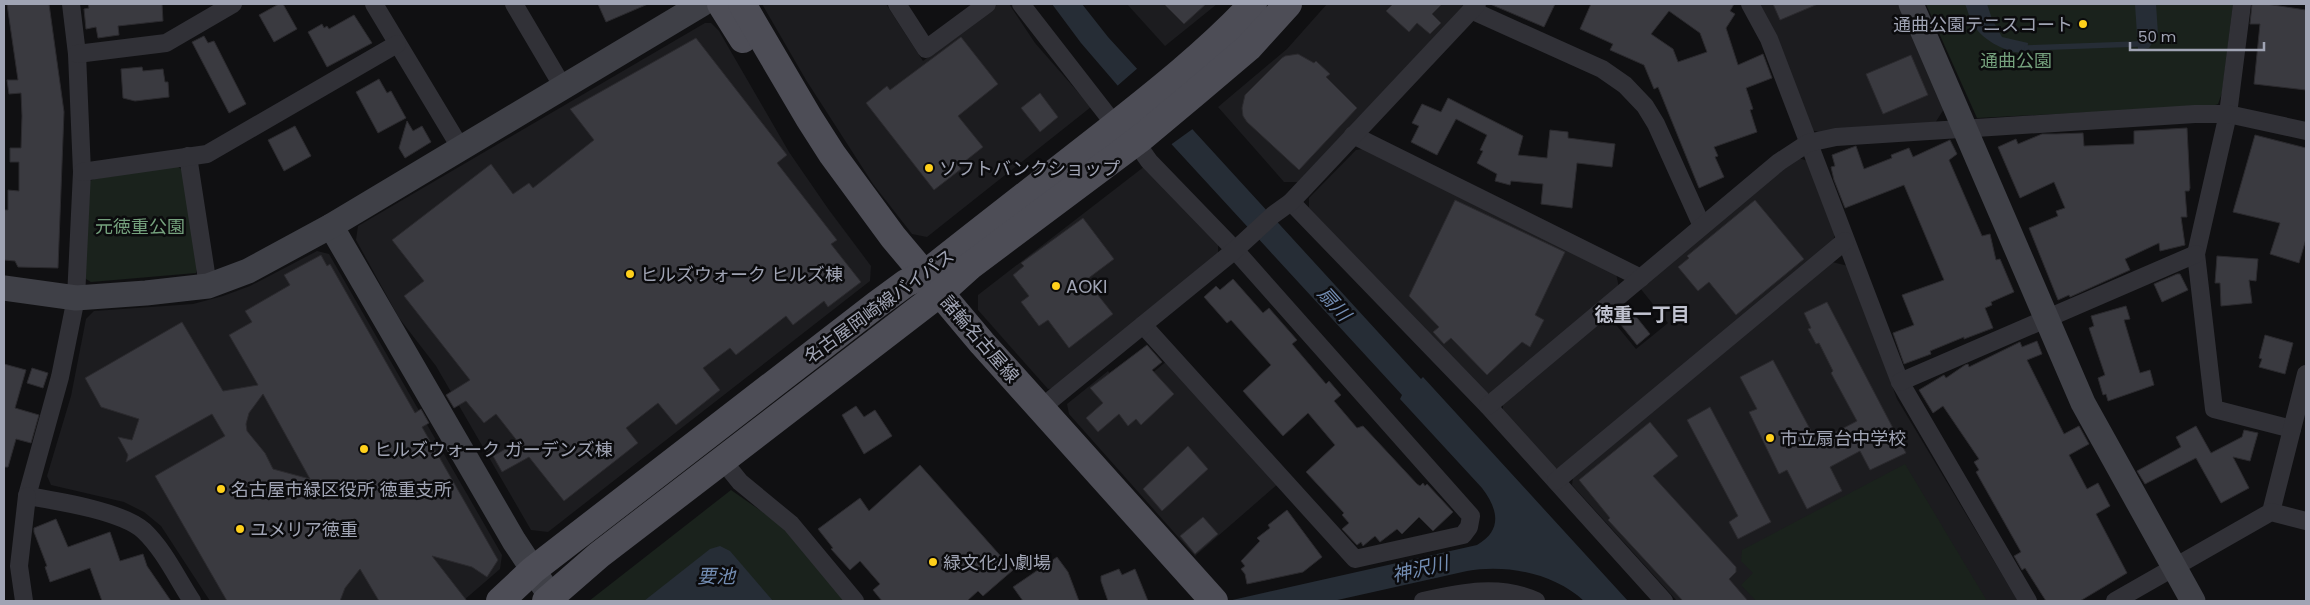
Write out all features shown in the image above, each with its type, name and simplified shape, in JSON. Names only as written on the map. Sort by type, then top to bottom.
[{"type":"main road","name":"諸輪名古屋線","points":[[721,4],[838,194],[924,289],[1188,601]]},
{"type":"main road","name":"諸輪名古屋線","points":[[742,4],[832,154],[892,237],[924,289],[1041,408],[1214,601]]},
{"type":"main road","name":"名古屋岡崎線バイパス","points":[[1187,83],[1230,29],[1253,4]]},
{"type":"main road","name":"名古屋岡崎線バイパス","points":[[500,601],[533,570],[924,289],[970,266],[1187,83],[1248,47],[1288,4]]},
{"type":"main road","name":"名古屋岡崎線バイパス","points":[[549,599],[599,555],[723,461],[924,289]]},
{"type":"street","points":[[24,601],[19,566],[27,496],[58,385],[76,298],[82,172],[77,54],[71,4]]},
{"type":"street","points":[[77,54],[166,43],[233,4]]},
{"type":"street","points":[[374,4],[396,44],[460,147]]},
{"type":"street","points":[[514,4],[563,87]]},
{"type":"street","points":[[4,288],[76,298],[208,286],[248,271],[331,226],[460,147],[702,4]]},
{"type":"street","points":[[897,4],[926,49],[987,4]]},
{"type":"street","points":[[1021,4],[1128,131],[1149,161],[1235,250],[1471,516],[1469,527],[1463,536],[1355,559],[1144,325]]},
{"type":"street","points":[[1750,4],[1769,39],[1900,382],[2028,601]]},
{"type":"street","points":[[1912,4],[2083,403],[2193,601]]},
{"type":"street","points":[[2242,4],[2228,114],[2196,254],[2214,409],[2292,429]]},
{"type":"street","points":[[1041,408],[1235,250],[1273,214],[1291,202],[1474,7],[1602,69],[1625,85],[1645,106],[1656,124],[1702,226]]},
{"type":"street","points":[[82,172],[207,154],[396,44]]},
{"type":"street","points":[[1488,406],[1779,162],[1808,143],[1836,137],[2195,114],[2228,114],[2306,131]]},
{"type":"street","points":[[1353,135],[1641,278]]},
{"type":"street","points":[[188,156],[208,286]]},
{"type":"street","points":[[1291,202],[1488,406],[1664,601]]},
{"type":"street","points":[[331,226],[549,599]]},
{"type":"street","points":[[1556,481],[1845,242]]},
{"type":"street","points":[[1900,382],[2196,254]]},
{"type":"street","points":[[2270,512],[2306,374]]},
{"type":"street","points":[[723,461],[740,482],[791,524],[855,601]]},
{"type":"street","points":[[27,496],[122,517],[142,530],[153,541],[192,601]]},
{"type":"street","points":[[2115,601],[2270,512],[2306,521]]},
{"type":"street","points":[[1423,601],[1467,591],[1486,590],[1523,596],[1536,601]]},
{"type":"shaded area","points":[[762,4],[886,4],[923,61],[998,4],[1009,4],[1035,43],[1091,107],[927,237],[912,234],[873,184],[806,80]]},
{"type":"shaded area","points":[[1127,4],[1217,4],[1165,46]]},
{"type":"shaded area","points":[[1327,4],[1465,4],[1298,182],[1284,182],[1218,107],[1287,49]]},
{"type":"shaded area","points":[[1759,4],[1899,4],[1944,109],[1935,123],[1823,133],[1811,130],[1779,44]]},
{"type":"shaded area","name":"ヒルズウォーク ヒルズ棟","points":[[705,23],[711,23],[719,31],[789,152],[871,266],[870,281],[548,532],[531,530],[436,366],[399,318],[356,240],[358,226]]},
{"type":"shaded area","points":[[1363,149],[1616,273],[1619,288],[1495,394],[1484,393],[1309,208],[1309,198],[1356,150]]},
{"type":"shaded area","points":[[1798,158],[1808,161],[1835,232],[1833,243],[1563,468],[1551,468],[1503,416],[1503,404],[1608,315],[1636,349],[1668,323],[1640,288],[1780,169]]},
{"type":"shaded area","points":[[1145,166],[1218,244],[1218,254],[1054,388],[1048,389],[978,310],[978,295]]},
{"type":"shaded area","points":[[317,251],[329,254],[502,555],[500,569],[463,601],[210,601],[161,526],[144,512],[124,502],[51,485],[47,476],[71,396],[86,319],[94,311],[193,304],[223,296],[250,286]]},
{"type":"shaded area","name":"市立扇台中学校","points":[[1832,262],[1848,266],[1897,399],[2018,601],[1677,601],[1572,485],[1573,478]]},
{"type":"shaded area","points":[[1168,360],[1279,483],[1195,556],[1069,414],[1067,404],[1108,371],[1127,394]]},
{"type":"green space","name":"通曲公園","points":[[1926,4],[2233,4],[2222,93],[2218,104],[2213,106],[1977,118]]},
{"type":"green space","name":"元徳重公園","points":[[177,166],[185,172],[196,273],[91,282],[86,279],[90,181]]},
{"type":"green space","points":[[1905,464],[1987,601],[1756,601],[1741,585],[1753,573],[1741,561],[1742,550]]},
{"type":"green space","points":[[731,490],[774,520],[789,534],[846,601],[589,601]]},
{"type":"water","points":[[1052,4],[1082,4],[1108,37],[1421,379],[1423,377],[1628,601],[1584,601],[1572,591],[1544,577],[1513,570],[1482,569],[1333,601],[1228,601],[1477,545],[1491,533],[1494,526],[1495,519],[1492,504],[1482,488],[1400,399],[1402,395],[1118,86],[1081,43]]},
{"type":"water","points":[[1965,4],[1987,4],[1992,19],[2002,37],[2028,43],[2027,53],[2005,49],[1984,37],[1973,24]]},
{"type":"water","points":[[2135,4],[2156,4],[2158,34],[2149,48],[2138,50]]},
{"type":"water","name":"要池","points":[[720,546],[730,551],[773,601],[644,601],[710,549]]},
{"type":"pier","points":[[1139,67],[1194,128],[1169,146],[1116,87]]},
{"type":"building","points":[[7,4],[49,4],[64,112],[58,268],[18,267],[15,261],[4,260],[4,210],[8,210],[8,190],[19,191],[19,162],[10,162],[10,148],[21,148],[22,116],[21,93],[9,94],[7,80],[18,80]]},
{"type":"building","points":[[88,4],[162,4],[163,21],[118,26],[119,35],[98,38],[96,27],[86,29],[84,9],[89,8]]},
{"type":"building","points":[[279,4],[283,4],[297,29],[274,42],[259,15]]},
{"type":"building","points":[[598,4],[648,4],[606,22]]},
{"type":"building","points":[[1164,4],[1206,4],[1184,24]]},
{"type":"building","points":[[1393,4],[1442,4],[1432,14],[1441,23],[1430,34],[1417,23],[1409,32],[1386,11]]},
{"type":"building","points":[[1490,4],[1555,4],[1544,27]]},
{"type":"building","points":[[1591,4],[1734,4],[1730,11],[1735,14],[1726,28],[1738,65],[1763,54],[1772,78],[1746,88],[1753,109],[1750,110],[1757,132],[1714,147],[1718,156],[1715,157],[1724,177],[1699,188],[1658,87],[1654,89],[1644,65],[1610,50],[1613,44],[1580,29]],"holes":[[[1669,11],[1700,33],[1707,52],[1678,62],[1673,49],[1651,34]]]},
{"type":"building","points":[[1773,4],[1818,4],[1780,20]]},
{"type":"building","points":[[2252,4],[2266,4],[2306,10],[2306,90],[2254,84],[2260,24],[2250,24]]},
{"type":"building","points":[[354,15],[372,43],[327,67],[308,32],[322,24],[324,28],[327,26],[329,29]]},
{"type":"building","points":[[204,36],[208,43],[214,41],[246,104],[229,113],[192,42]]},
{"type":"building","points":[[961,37],[998,84],[958,116],[983,147],[959,166],[961,169],[934,190],[866,103],[887,86],[890,90]]},
{"type":"building","name":"ヒルズウォーク ヒルズ棟","points":[[696,38],[787,155],[777,163],[837,240],[831,244],[861,282],[828,307],[824,301],[793,325],[786,316],[736,355],[730,348],[703,368],[720,390],[676,425],[658,403],[626,428],[638,443],[564,501],[529,457],[502,472],[493,456],[518,442],[496,414],[484,423],[466,401],[454,408],[446,395],[470,380],[404,296],[424,281],[392,240],[491,164],[513,194],[529,183],[533,188],[594,140],[570,109]]},
{"type":"building","points":[[1298,54],[1314,63],[1316,61],[1330,74],[1326,77],[1357,108],[1299,170],[1247,122],[1243,116],[1242,108],[1245,95],[1282,58]]},
{"type":"building","points":[[1911,55],[1928,95],[1883,114],[1866,74]]},
{"type":"building","points":[[142,67],[143,71],[163,69],[165,82],[168,82],[169,97],[135,101],[123,98],[121,69]]},
{"type":"building","points":[[379,79],[387,93],[391,91],[406,118],[378,133],[356,92]]},
{"type":"building","points":[[1040,93],[1058,117],[1040,132],[1021,108]]},
{"type":"building","points":[[1448,98],[1523,136],[1518,155],[1547,158],[1550,130],[1568,132],[1568,138],[1615,144],[1612,167],[1577,163],[1572,208],[1541,204],[1543,184],[1511,181],[1510,185],[1495,181],[1497,174],[1477,163],[1483,151],[1480,150],[1487,135],[1456,119],[1437,155],[1411,142],[1419,126],[1412,123],[1422,104],[1441,112]]},
{"type":"building","points":[[407,121],[413,131],[422,126],[431,142],[405,158],[399,148]]},
{"type":"building","points":[[295,126],[311,156],[284,171],[268,140]]},
{"type":"building","points":[[2187,128],[2190,188],[2189,191],[2185,191],[2187,217],[2181,217],[2185,245],[2160,251],[2159,243],[2125,259],[2130,270],[2070,297],[2069,295],[2058,300],[2029,228],[2058,216],[2056,211],[2065,208],[2054,182],[2020,198],[1998,147],[2016,139],[2018,144],[2042,134],[2083,133],[2084,146],[2134,144],[2134,131]]},
{"type":"building","points":[[2255,135],[2306,148],[2306,239],[2299,263],[2270,254],[2280,223],[2233,212]]},
{"type":"building","points":[[1950,140],[1957,154],[1949,160],[1982,236],[1990,234],[1996,260],[2000,259],[2014,292],[1991,302],[1992,305],[1985,308],[1993,328],[1964,339],[1964,337],[1930,351],[1931,354],[1904,364],[1893,333],[1914,325],[1902,295],[1944,280],[1904,185],[1845,208],[1834,180],[1831,167],[1835,166],[1832,155],[1856,146],[1864,169],[1892,158],[1891,155],[1909,148],[1913,157]]},
{"type":"building","points":[[1455,200],[1565,252],[1535,315],[1544,320],[1530,347],[1522,342],[1487,375],[1451,338],[1444,344],[1433,332],[1439,327],[1409,296]]},
{"type":"building","points":[[1755,200],[1804,259],[1736,315],[1709,282],[1698,291],[1678,267],[1689,258],[1687,256]]},
{"type":"building","name":"AOKI","points":[[1083,218],[1114,259],[1086,280],[1113,314],[1069,348],[1048,320],[1039,326],[1021,302],[1029,296],[1013,275],[1024,266],[1021,263]]},
{"type":"building","points":[[321,255],[327,266],[330,264],[415,413],[421,409],[429,423],[422,427],[498,560],[487,577],[472,567],[432,556],[467,601],[379,601],[360,569],[345,588],[340,601],[227,601],[155,476],[225,436],[212,414],[126,462],[128,455],[118,437],[132,440],[139,419],[101,407],[85,378],[182,322],[223,391],[258,385],[229,335],[252,322],[245,311],[290,285],[284,275]],"holes":[[[263,394],[310,479],[273,469],[265,453],[247,431],[246,424],[249,413]]]},
{"type":"building","points":[[2217,256],[2258,259],[2256,281],[2249,280],[2252,303],[2221,306],[2220,283],[2215,283]]},
{"type":"building","points":[[2180,274],[2188,290],[2162,302],[2154,284]]},
{"type":"building","points":[[1233,279],[1263,313],[1269,308],[1297,340],[1292,344],[1326,384],[1329,381],[1341,395],[1334,401],[1357,428],[1363,426],[1417,484],[1420,486],[1423,483],[1425,486],[1427,484],[1453,512],[1433,531],[1419,517],[1402,534],[1397,529],[1380,542],[1375,536],[1363,546],[1361,542],[1357,545],[1342,529],[1349,523],[1342,515],[1344,513],[1306,472],[1335,445],[1308,413],[1283,436],[1243,391],[1271,365],[1231,320],[1227,323],[1204,297],[1216,286],[1220,290]]},
{"type":"building","points":[[1827,302],[1906,453],[1870,470],[1860,451],[1830,467],[1842,491],[1807,509],[1787,470],[1779,474],[1749,412],[1757,409],[1740,377],[1773,360],[1817,442],[1857,421],[1831,373],[1833,371],[1819,343],[1816,344],[1808,329],[1811,328],[1804,313]]},
{"type":"building","points":[[2126,306],[2130,319],[2124,320],[2140,373],[2150,370],[2154,385],[2108,401],[2106,394],[2103,395],[2098,378],[2105,375],[2089,328],[2094,326],[2091,316]]},
{"type":"building","points":[[1630,309],[1650,334],[1637,345],[1617,320]]},
{"type":"building","points":[[2265,335],[2293,343],[2285,374],[2259,367],[2262,359],[2259,358]]},
{"type":"building","points":[[2037,341],[2042,354],[2027,360],[2064,434],[2079,426],[2089,444],[2069,455],[2087,489],[2098,483],[2110,506],[2096,514],[2127,573],[2080,601],[2046,601],[2025,568],[2022,570],[2014,556],[2021,552],[1976,472],[1979,470],[1974,462],[1979,459],[1943,406],[1933,413],[1919,390],[1944,375],[1946,378],[1965,365],[1968,364],[1969,367],[2020,342],[2022,347]]},
{"type":"building","points":[[1147,345],[1162,362],[1152,370],[1174,394],[1141,425],[1136,419],[1128,426],[1119,414],[1098,432],[1086,418],[1103,403],[1090,388]]},
{"type":"building","points":[[4,364],[26,370],[15,408],[39,415],[31,443],[16,439],[8,467],[4,467]]},
{"type":"building","points":[[32,368],[48,373],[43,388],[27,383]]},
{"type":"building","points":[[856,406],[864,417],[875,410],[892,436],[864,454],[842,415]]},
{"type":"building","points":[[1710,407],[1771,522],[1738,539],[1729,522],[1738,516],[1687,420]]},
{"type":"building","points":[[1650,422],[1678,456],[1653,476],[1736,567],[1736,572],[1729,579],[1748,601],[1683,601],[1608,520],[1610,518],[1579,480]]},
{"type":"building","points":[[2196,426],[2211,453],[2242,437],[2244,430],[2258,433],[2250,461],[2233,457],[2249,488],[2221,503],[2196,458],[2145,484],[2137,471],[2181,447],[2176,437]]},
{"type":"building","points":[[1188,446],[1208,469],[1162,511],[1143,489]]},
{"type":"building","points":[[920,465],[1013,570],[983,596],[978,591],[967,601],[882,601],[873,590],[880,584],[860,561],[850,570],[831,549],[833,548],[818,529],[860,498],[869,511]]},
{"type":"building","points":[[1287,510],[1322,557],[1303,572],[1247,584],[1245,574],[1241,569],[1245,566],[1241,561],[1260,541],[1257,538],[1270,528],[1268,525]]},
{"type":"building","points":[[1203,517],[1218,534],[1195,554],[1180,536]]},
{"type":"building","points":[[56,519],[68,547],[110,532],[120,561],[143,554],[147,566],[171,601],[102,601],[90,568],[50,582],[45,567],[47,566],[34,528]]},
{"type":"building","points":[[1057,557],[1068,572],[1079,601],[1023,601],[1013,587]]},
{"type":"building","points":[[1119,569],[1122,575],[1135,569],[1148,601],[1108,601],[1101,576]]},
{"type":"waterway","points":[[2027,48],[2138,44]]},
{"type":"place","name":"通曲公園テニスコート","points":[[2083,24]]},
{"type":"place","name":"ソフトバンクショップ","points":[[929,168]]},
{"type":"place","name":"ヒルズウォーク ヒルズ棟","points":[[630,274]]},
{"type":"place","name":"AOKI","points":[[1056,286]]},
{"type":"place","name":"市立扇台中学校","points":[[1770,438]]},
{"type":"place","name":"ヒルズウォーク ガーデンズ棟","points":[[364,449]]},
{"type":"place","name":"名古屋市緑区役所 徳重支所","points":[[221,489]]},
{"type":"place","name":"ユメリア徳重","points":[[240,529]]},
{"type":"place","name":"緑文化小劇場","points":[[933,562]]},
{"type":"district","name":"徳重一丁目","points":[[1642,314]]},
{"type":"water label","name":"扇川","points":[[1334,304]]},
{"type":"water label","name":"神沢川","points":[[1420,569]]}]
